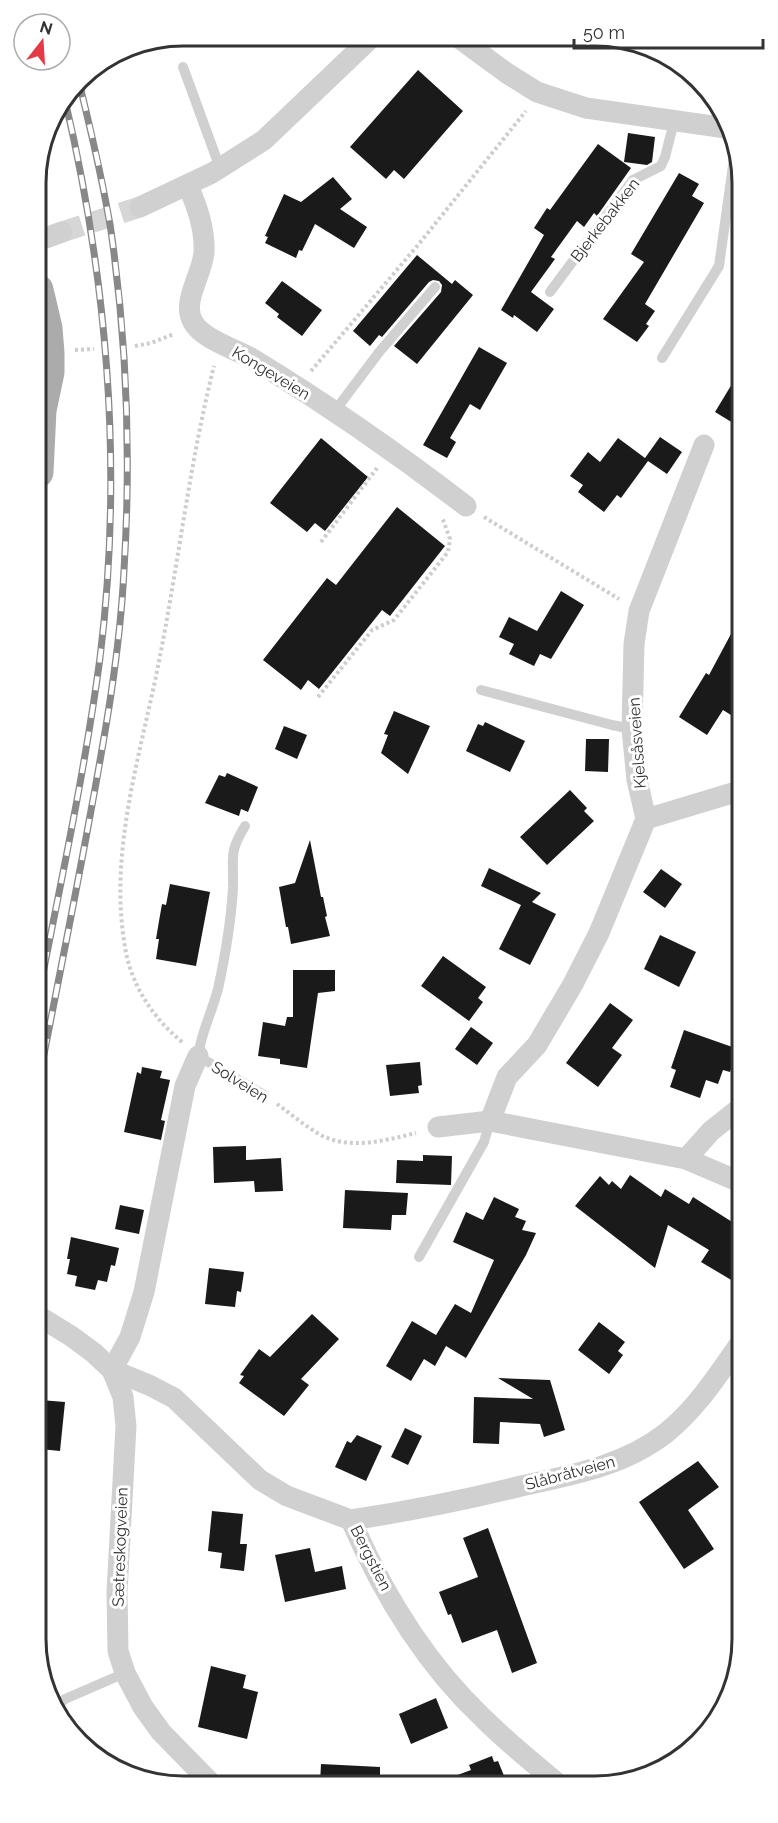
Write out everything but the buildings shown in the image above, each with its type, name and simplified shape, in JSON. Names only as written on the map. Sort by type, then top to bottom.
[{"type":"main road","points":[[47,339],[47,376]]},
{"type":"street","points":[[470,46],[537,92],[586,108],[719,127]]},
{"type":"street","points":[[140,207],[188,186],[264,140],[362,47]]},
{"type":"street","points":[[188,186],[198,212],[204,245],[201,268],[190,305],[192,321]]},
{"type":"street","points":[[47,237],[62,232]]},
{"type":"street","name":"Kongeveien","points":[[192,321],[200,331],[250,358],[392,450],[466,506]]},
{"type":"street","name":"Kjelsåsveien","points":[[646,819],[637,780],[632,729],[634,644],[639,611],[704,445]]},
{"type":"street","points":[[490,1121],[507,1077],[537,1045],[578,974],[599,933],[646,819],[732,792]]},
{"type":"street","name":"Solveien","points":[[112,1371],[130,1337],[144,1292],[185,1086],[198,1056]]},
{"type":"street","points":[[686,1159],[711,1131],[731,1115]]},
{"type":"street","points":[[438,1127],[490,1121],[686,1159],[731,1178]]},
{"type":"street","name":"Sætreskogveien","points":[[46,1321],[94,1353],[112,1371],[123,1397],[126,1426],[117,1592],[118,1651],[125,1672],[143,1707],[161,1732],[204,1776]]},
{"type":"street","name":"Slåbråtveien","points":[[351,1520],[430,1508],[591,1470],[628,1457],[665,1434],[695,1406],[731,1356]]},
{"type":"street","name":"Bergstien","points":[[112,1371],[149,1385],[174,1398],[260,1480],[287,1496],[351,1520],[367,1556],[406,1623],[441,1673],[482,1717],[549,1776]]},
{"type":"lane","points":[[183,67],[220,168]]},
{"type":"lane","name":"Bjerkebakken","points":[[550,292],[633,180],[661,166],[674,122]]},
{"type":"lane","points":[[662,358],[719,266],[731,178]]},
{"type":"lane","points":[[334,412],[380,351],[435,286]]},
{"type":"lane","points":[[482,690],[632,729]]},
{"type":"lane","points":[[198,1056],[200,1040],[211,1014],[218,988],[226,944],[232,892],[232,853],[245,825]]},
{"type":"lane","name":"Solveien","points":[[198,1056],[264,1095]]},
{"type":"lane","points":[[419,1257],[484,1142],[490,1121]]},
{"type":"lane","points":[[62,1702],[125,1672]]},
{"type":"path","points":[[298,388],[485,162],[524,113],[537,92]]},
{"type":"path","points":[[135,346],[166,339],[192,321]]},
{"type":"path","points":[[198,1056],[178,1039],[149,1007],[138,990],[125,949],[121,878],[134,778],[160,656],[202,412],[220,342]]},
{"type":"path","points":[[321,542],[392,450]]},
{"type":"path","points":[[466,506],[639,611]]},
{"type":"path","points":[[318,697],[372,630],[394,620],[448,552],[450,539],[439,512]]},
{"type":"path","name":"Solveien","points":[[264,1095],[322,1136],[346,1142],[373,1144],[438,1127]]},
{"type":"tunnel","points":[[62,232],[140,207]]},
{"type":"railway","points":[[46,1042],[106,724],[119,632],[126,528],[126,400],[121,315],[111,231],[81,92]]},
{"type":"railway","points":[[46,955],[94,700],[107,588],[110,518],[110,448],[101,308],[92,238],[67,111]]}]
